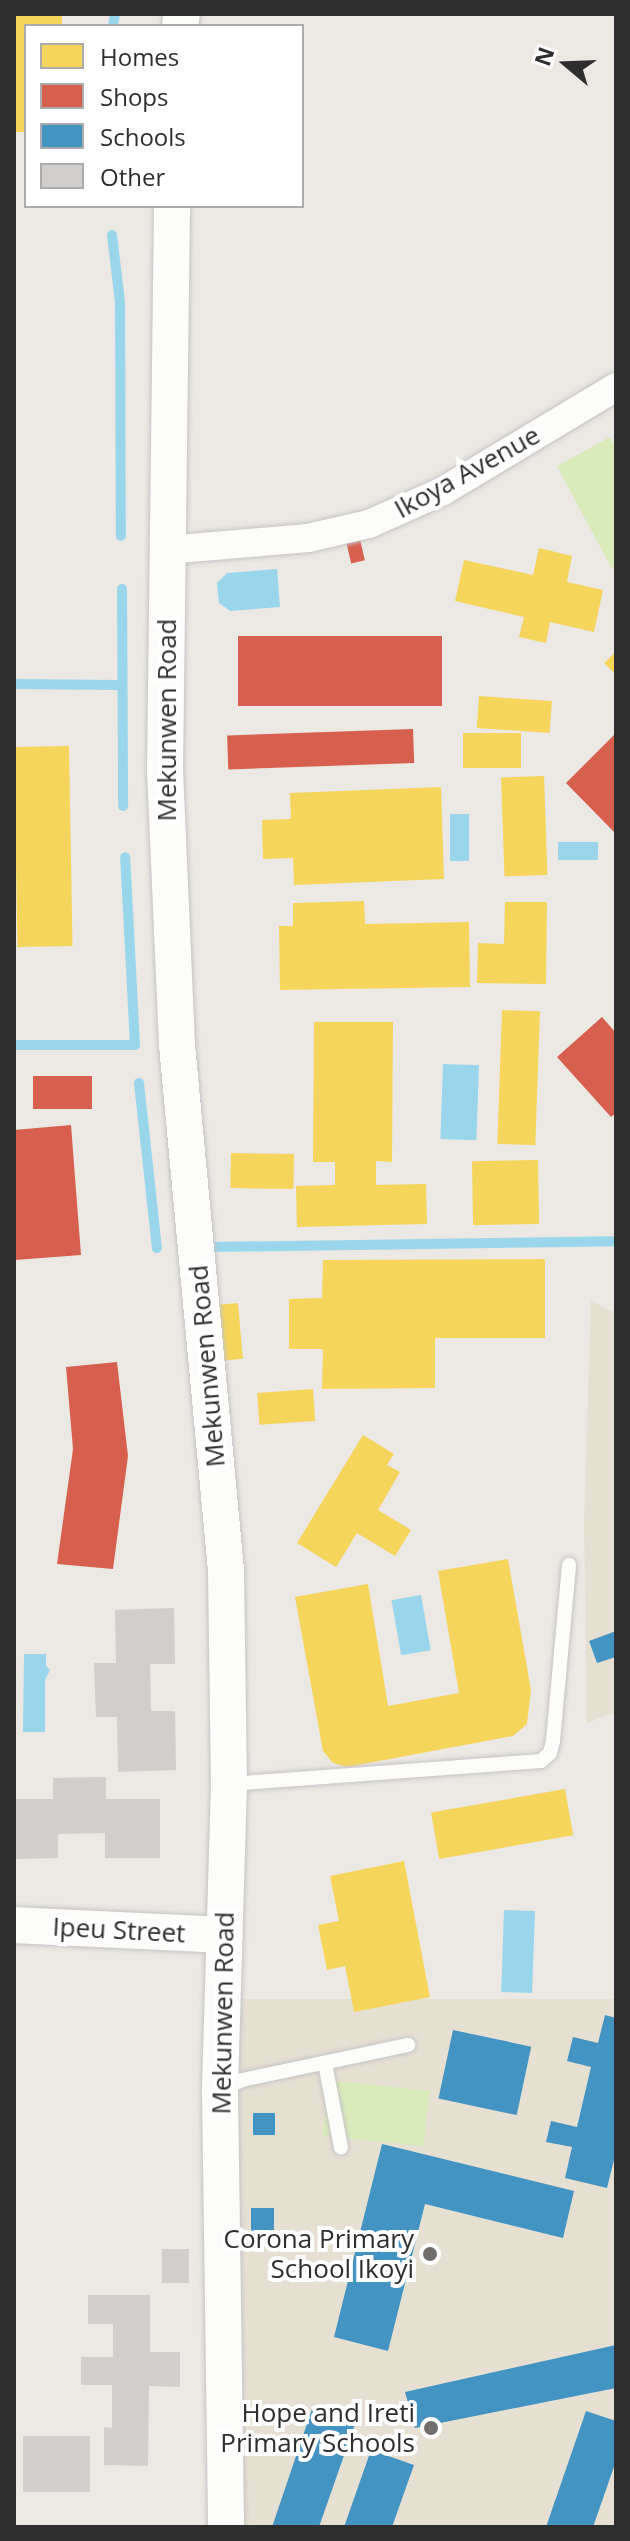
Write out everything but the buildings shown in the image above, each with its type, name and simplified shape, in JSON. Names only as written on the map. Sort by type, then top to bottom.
[{"type":"street","name":"Mekunwen Road","points":[[172,208],[165,770],[176,1030],[226,1570],[229,1784],[220,2090],[226,2527]]},
{"type":"street","name":"Ikoya Avenue","points":[[166,550],[308,538],[369,524],[443,491],[616,387]]},
{"type":"street","name":"Ipeu Street","points":[[14,1925],[225,1935]]},
{"type":"lane","points":[[229,1784],[541,1761],[550,1753],[553,1741],[569,1565]]},
{"type":"lane","points":[[220,2090],[242,2080],[408,2045]]},
{"type":"lane","points":[[325,2063],[341,2148]]},
{"type":"shaded area","points":[[591,1300],[616,1314],[616,1712],[587,1723],[584,1523]]},
{"type":"shaded area","name":"Corona Primary School Ikoyi","points":[[237,1999],[616,1999],[616,2527],[237,2527]]},
{"type":"green space","points":[[610,437],[616,449],[616,567],[612,569],[557,466]]},
{"type":"green space","points":[[328,2080],[429,2091],[424,2146],[322,2136]]},
{"type":"water","points":[[277,569],[280,607],[230,611],[219,603],[217,583],[227,573]]},
{"type":"water","points":[[450,814],[469,814],[469,861],[450,861]]},
{"type":"water","points":[[558,842],[598,842],[598,860],[558,860]]},
{"type":"water","points":[[443,1064],[479,1065],[476,1140],[440,1139]]},
{"type":"water","points":[[421,1595],[431,1650],[401,1655],[391,1600]]},
{"type":"water","points":[[24,1654],[46,1654],[46,1666],[50,1670],[45,1680],[45,1732],[23,1732]]},
{"type":"water","points":[[504,1910],[535,1911],[532,1993],[501,1992]]},
{"type":"waterway","points":[[113,24],[115,14]]},
{"type":"waterway","points":[[112,235],[120,302],[121,536]]},
{"type":"waterway","points":[[122,589],[123,806]]},
{"type":"waterway","points":[[14,684],[121,685]]},
{"type":"waterway","points":[[14,1045],[135,1045],[125,857]]},
{"type":"waterway","points":[[139,1083],[157,1248]]},
{"type":"waterway","points":[[211,1247],[616,1241]]},
{"type":"place","name":"Corona Primary School Ikoyi","points":[[430,2254]]},
{"type":"place","name":"Hope and Ireti Primary Schools","points":[[431,2428]]}]
